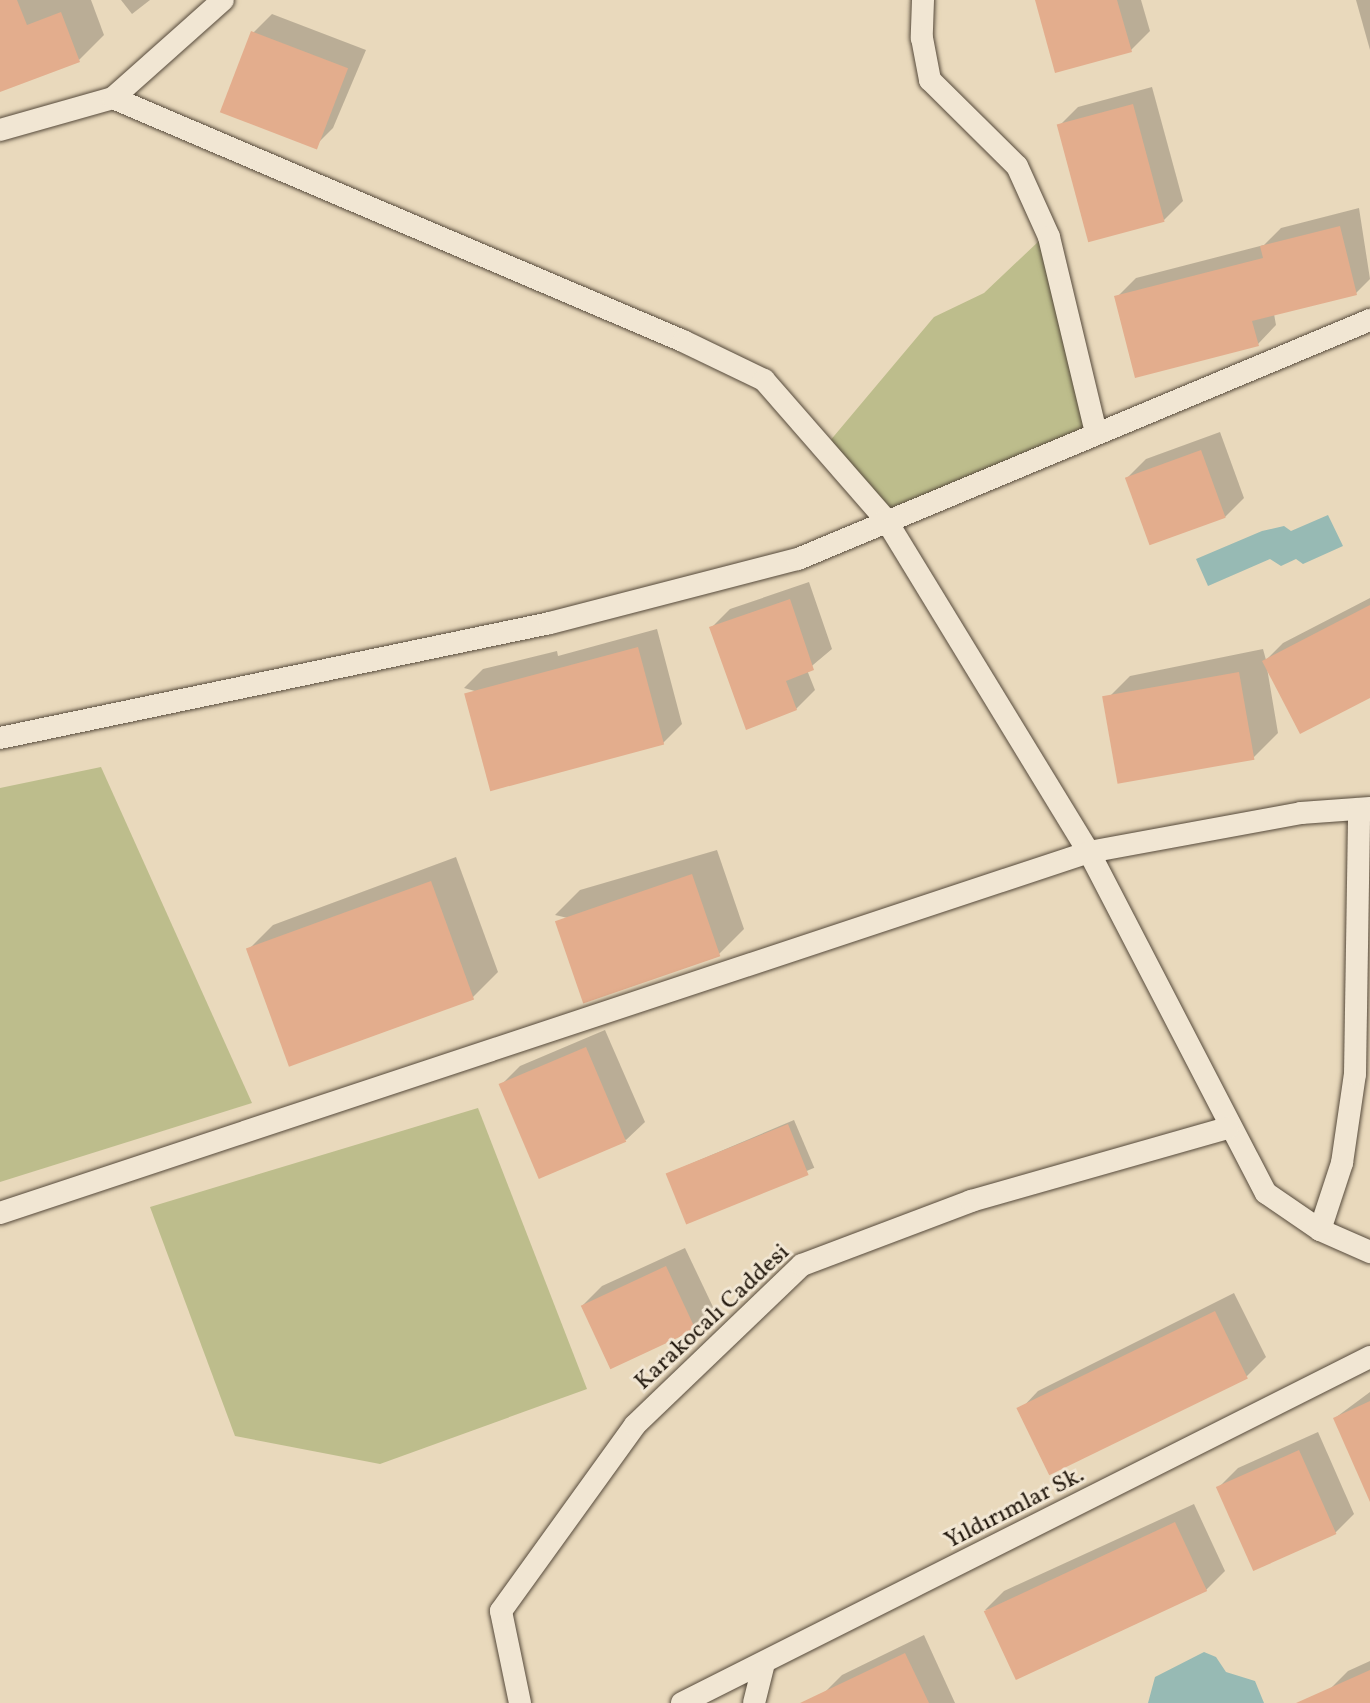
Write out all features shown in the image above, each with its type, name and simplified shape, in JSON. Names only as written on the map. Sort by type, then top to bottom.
[{"type":"street","points":[[0,130],[113,98],[223,0]]},
{"type":"street","points":[[923,0],[922,38],[930,80],[1017,166],[1044,226],[1096,433]]},
{"type":"street","points":[[113,98],[683,341],[764,380],[886,520],[1089,852],[1228,1128],[1266,1193],[1320,1230],[1370,1252]]},
{"type":"street","points":[[0,738],[550,623],[798,559],[1370,320]]},
{"type":"street","points":[[0,1213],[1089,852],[1301,813],[1364,808],[1355,1074],[1342,1163],[1320,1230]]},
{"type":"street","name":"Karakocalı Caddesi","points":[[520,1703],[501,1611],[635,1425],[802,1265],[971,1201],[1228,1128]]},
{"type":"street","name":"Yıldırımlar Sk.","points":[[682,1703],[1370,1357]]},
{"type":"street","points":[[754,1703],[764,1663]]},
{"type":"green space","points":[[1039,241],[1086,429],[889,511],[829,442],[934,317],[984,293]]},
{"type":"green space","points":[[101,767],[252,1103],[0,1182],[0,788]]},
{"type":"green space","points":[[478,1108],[587,1389],[380,1464],[235,1436],[150,1207]]},
{"type":"water","points":[[1328,515],[1343,546],[1303,564],[1296,559],[1281,566],[1270,559],[1208,586],[1196,559],[1262,531],[1284,526],[1291,531]]},
{"type":"water","points":[[1204,1652],[1216,1657],[1226,1672],[1255,1681],[1264,1703],[1148,1703],[1155,1677]]},
{"type":"building","points":[[0,0],[17,0],[27,25],[61,12],[80,62],[0,92]]},
{"type":"building","points":[[1035,0],[1117,0],[1132,52],[1055,73]]},
{"type":"building","points":[[251,31],[348,68],[317,149],[220,112]]},
{"type":"building","points":[[1133,104],[1165,222],[1088,242],[1057,124]]},
{"type":"building","points":[[1340,226],[1357,295],[1252,321],[1259,346],[1135,378],[1114,296],[1263,258],[1260,246]]},
{"type":"building","points":[[1201,450],[1226,518],[1150,545],[1125,478]]},
{"type":"building","points":[[790,599],[814,670],[786,681],[797,710],[746,730],[709,627]]},
{"type":"building","points":[[1370,605],[1370,698],[1300,734],[1262,661]]},
{"type":"building","points":[[638,647],[664,745],[490,791],[464,694]]},
{"type":"building","points":[[1239,672],[1254,760],[1118,784],[1102,696]]},
{"type":"building","points":[[692,874],[720,956],[583,1003],[555,921]]},
{"type":"building","points":[[431,881],[474,999],[289,1067],[246,948]]},
{"type":"building","points":[[586,1047],[626,1142],[539,1179],[499,1084]]},
{"type":"building","points":[[788,1124],[809,1175],[686,1224],[666,1173]]},
{"type":"building","points":[[666,1266],[696,1329],[610,1369],[581,1306]]},
{"type":"building","points":[[1215,1311],[1248,1378],[1049,1475],[1016,1408]]},
{"type":"building","points":[[1370,1401],[1370,1502],[1333,1418]]},
{"type":"building","points":[[1299,1450],[1336,1534],[1253,1571],[1216,1487]]},
{"type":"building","points":[[1175,1522],[1207,1591],[1016,1680],[984,1611]]},
{"type":"building","points":[[905,1653],[929,1703],[800,1703]]},
{"type":"building","points":[[1370,1670],[1370,1703],[1296,1703]]}]
